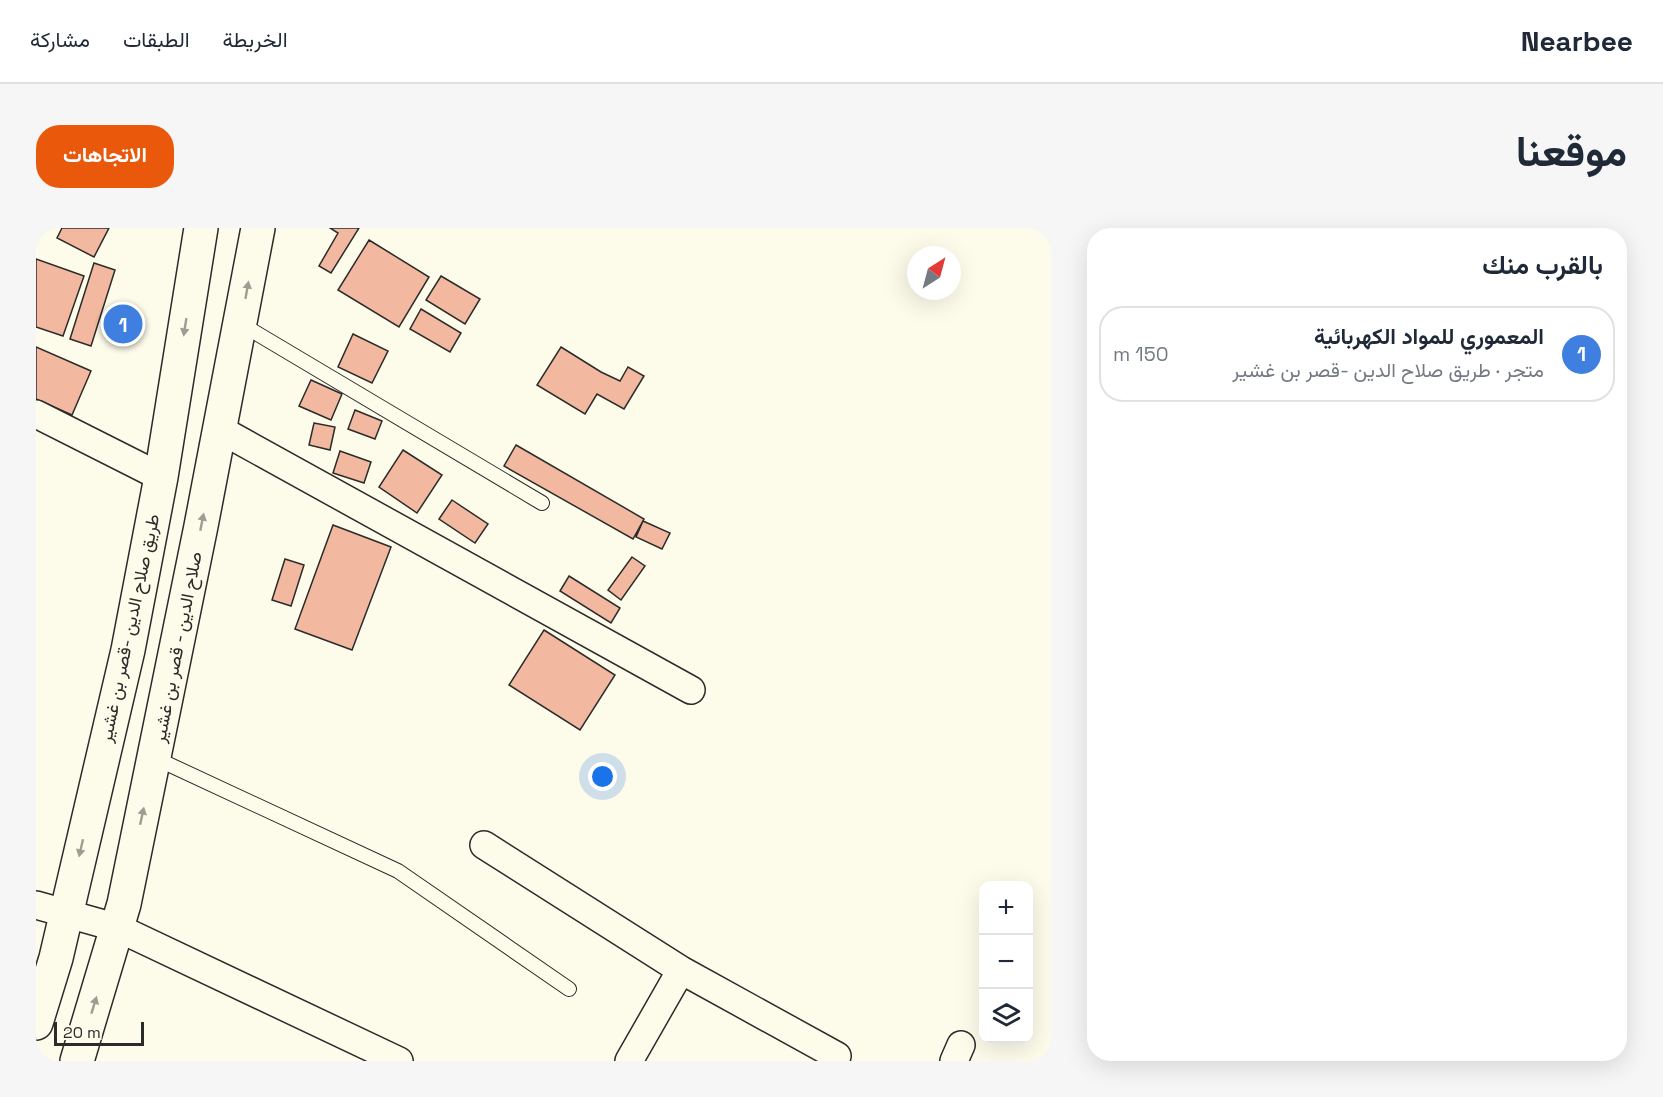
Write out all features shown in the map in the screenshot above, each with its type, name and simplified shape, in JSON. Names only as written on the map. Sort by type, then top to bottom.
[{"type":"highway","name":"طريق صلاح الدين -قصر بن غشير","points":[[36,1023],[56,958],[51,909],[128,650],[161,477],[201,228]]},
{"type":"highway","name":"صلاح الدين - قصر بن غشير","points":[[77,1061],[118,928],[155,758],[258,228]]},
{"type":"street","points":[[36,414],[161,477]]},
{"type":"street","points":[[219,429],[691,690]]},
{"type":"street","points":[[484,845],[681,970],[837,1056]]},
{"type":"street","points":[[51,909],[118,928],[399,1061]]},
{"type":"street","points":[[629,1061],[681,970]]},
{"type":"lane","points":[[241,324],[542,503]]},
{"type":"lane","points":[[155,758],[398,871],[569,989]]},
{"type":"building","points":[[62,228],[109,228],[94,257],[57,238]]},
{"type":"building","points":[[330,228],[359,228],[331,273],[319,266],[338,233]]},
{"type":"building","points":[[369,240],[429,277],[399,327],[338,290]]},
{"type":"building","points":[[36,259],[84,276],[63,336],[36,327]]},
{"type":"building","points":[[94,263],[115,270],[91,346],[70,339]]},
{"type":"building","points":[[441,276],[480,299],[465,324],[426,300]]},
{"type":"building","points":[[421,309],[461,333],[450,352],[410,329]]},
{"type":"building","points":[[353,334],[388,351],[372,383],[338,367]]},
{"type":"building","points":[[36,347],[91,371],[72,415],[36,399]]},
{"type":"building","points":[[561,347],[620,381],[628,367],[644,376],[624,409],[597,394],[585,414],[537,385]]},
{"type":"building","points":[[311,380],[342,394],[331,420],[299,406]]},
{"type":"building","points":[[355,410],[382,421],[375,439],[348,429]]},
{"type":"building","points":[[314,423],[335,427],[330,450],[309,445]]},
{"type":"building","points":[[516,445],[644,519],[633,539],[504,466]]},
{"type":"building","points":[[403,450],[442,475],[417,513],[379,487]]},
{"type":"building","points":[[340,451],[371,462],[364,483],[333,473]]},
{"type":"building","points":[[452,500],[488,524],[475,543],[439,519]]},
{"type":"building","points":[[643,521],[670,533],[662,549],[636,537]]},
{"type":"building","points":[[333,525],[391,547],[352,650],[295,629]]},
{"type":"building","points":[[632,557],[645,566],[621,600],[608,590]]},
{"type":"building","points":[[285,559],[304,565],[291,606],[272,600]]},
{"type":"building","points":[[569,576],[620,608],[611,623],[560,591]]},
{"type":"building","points":[[544,630],[615,675],[580,730],[509,685]]},
{"type":"place","name":"المعموري للمواد الكهربائية","points":[[123,324]]}]
